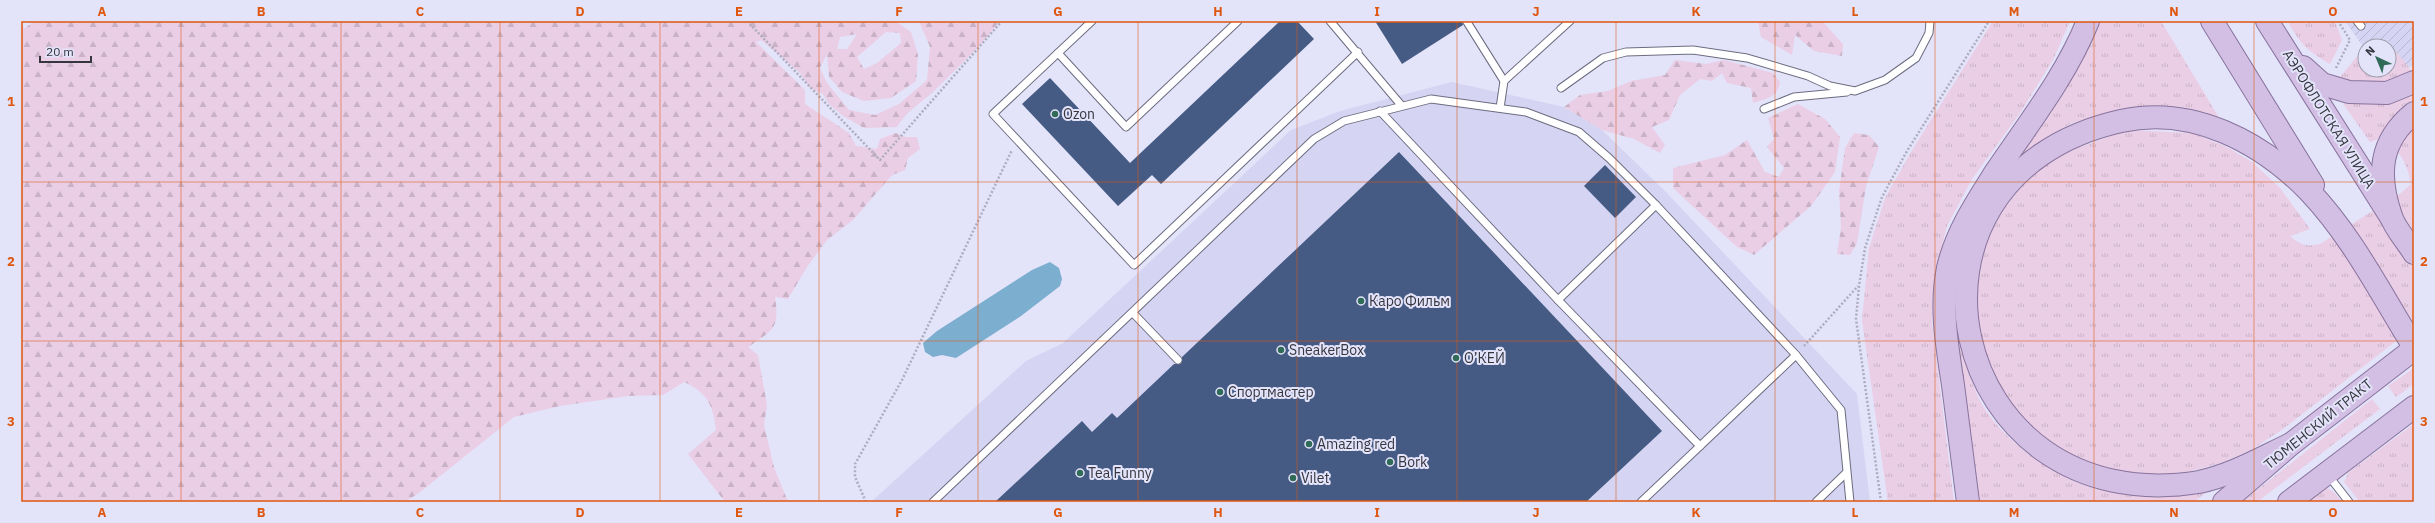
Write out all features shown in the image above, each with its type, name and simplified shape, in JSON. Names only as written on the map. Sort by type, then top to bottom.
[{"type":"main road","points":[[1968,502],[1946,334],[1944,296],[1948,267],[1958,238],[1971,211],[2042,105],[2069,59],[2088,21]]},
{"type":"main road","points":[[2212,21],[2414,348]]},
{"type":"main road","points":[[2271,28],[2305,70],[2322,84],[2349,92],[2387,92],[2414,82]]},
{"type":"main road","name":"АЭРОФЛОТСКАЯ УЛИЦА","points":[[2271,28],[2379,188],[2392,217],[2414,253]]},
{"type":"main road","points":[[2379,188],[2385,149],[2393,132],[2414,113]]},
{"type":"main road","points":[[2291,444],[2226,474],[2180,485],[2126,486],[2087,478],[2067,470],[2042,454],[2011,426],[1993,401],[1979,376],[1966,326],[1966,289],[1970,259],[1974,243],[1991,211],[2015,178],[2029,163],[2059,142],[2080,132],[2134,118],[2151,117],[2188,120],[2213,127],[2237,137],[2287,171],[2333,218]]},
{"type":"main road","name":"ТЮМЕНСКИЙ ТРАКТ","points":[[2224,502],[2291,444],[2414,348]]},
{"type":"main road","points":[[2296,497],[2414,407]]},
{"type":"lane","points":[[1092,21],[993,114],[1134,265],[1358,52]]},
{"type":"lane","points":[[1058,53],[1126,127],[1238,21]]},
{"type":"lane","points":[[1330,21],[1358,52],[1401,105]]},
{"type":"lane","points":[[1500,108],[1504,81],[1570,21]]},
{"type":"lane","points":[[1764,109],[1794,97],[1855,91],[1885,80],[1916,58],[1929,33],[1930,21]]},
{"type":"lane","points":[[1466,22],[1504,81]]},
{"type":"lane","points":[[1561,88],[1603,58],[1626,52],[1692,50],[1747,58],[1808,76],[1830,86],[1855,91]]},
{"type":"lane","points":[[933,502],[1314,139],[1344,121],[1401,105],[1431,99],[1526,112],[1579,132],[1608,158],[1656,205],[1796,355],[1841,410],[1850,502]]},
{"type":"lane","points":[[1380,111],[1558,300],[1700,446]]},
{"type":"lane","points":[[1558,300],[1656,205]]},
{"type":"lane","points":[[1133,313],[1178,360]]},
{"type":"lane","points":[[1641,502],[1796,355]]},
{"type":"lane","points":[[1816,502],[1846,473]]},
{"type":"lane","points":[[2326,473],[2349,502]]},
{"type":"path","points":[[747,21],[880,160],[1002,21]]},
{"type":"path","points":[[1881,502],[1856,319],[1858,286],[1865,248],[1882,198],[1906,151],[1989,21]]},
{"type":"path","points":[[2333,76],[2350,40],[2338,21]]},
{"type":"path","points":[[866,502],[855,477],[855,464],[902,380],[1017,140]]},
{"type":"path","points":[[1796,355],[1858,286]]},
{"type":"shaded area","points":[[2345,21],[2414,21],[2414,65],[2408,68],[2397,53],[2397,38],[2357,38]]},
{"type":"shaded area","points":[[1452,82],[1564,107],[1602,130],[1665,191],[1857,394],[1870,502],[871,502],[1026,361],[1063,343],[1291,130],[1340,111]]},
{"type":"shaded area","points":[[1050,262],[1059,268],[1062,279],[1060,286],[1021,316],[956,358],[942,355],[933,357],[925,352],[923,343],[937,331],[1032,270]]},
{"type":"green space","points":[[34,21],[895,21],[911,32],[918,55],[916,81],[891,98],[864,101],[842,92],[829,77],[827,54],[820,68],[827,83],[849,110],[875,115],[899,104],[927,80],[930,47],[919,21],[1000,21],[967,58],[932,93],[909,113],[897,127],[864,128],[843,116],[829,104],[823,94],[810,88],[800,73],[761,40],[756,42],[805,90],[805,104],[849,133],[856,146],[877,149],[880,139],[896,133],[905,137],[917,137],[920,149],[908,158],[905,170],[892,175],[853,220],[827,240],[807,267],[788,299],[775,297],[776,316],[773,328],[748,347],[758,355],[767,405],[764,425],[774,467],[788,502],[725,502],[688,454],[716,430],[711,407],[704,395],[684,382],[663,395],[628,396],[560,406],[514,417],[419,493],[405,502],[21,502],[21,26],[25,28]],"holes":[[[886,32],[900,33],[901,43],[877,63],[864,69],[857,57]],[[857,34],[847,49],[837,49],[840,37]]]},
{"type":"green space","points":[[1758,21],[1822,21],[1843,44],[1842,56],[1814,51],[1795,35],[1792,55],[1761,37]]},
{"type":"green space","points":[[1993,21],[2070,21],[2053,60],[2020,113],[1972,179],[1947,226],[1935,274],[1932,322],[1954,502],[1888,502],[1862,320],[1869,248],[1885,198],[1911,152]]},
{"type":"green space","points":[[2097,21],[2161,21],[2221,121],[2133,109],[2101,115],[2072,123],[2041,142],[2006,173]]},
{"type":"green space","points":[[2288,21],[2335,21],[2342,40],[2330,64],[2305,47],[2296,36]]},
{"type":"green space","points":[[2397,53],[2414,74],[2414,327],[2283,429],[2251,450],[2221,463],[2180,474],[2138,476],[2074,460],[2018,420],[1984,361],[1976,326],[1978,265],[1991,232],[2004,208],[2028,178],[2058,155],[2127,130],[2192,133],[2225,146],[2252,162],[2280,188],[2310,229],[2290,236],[2304,244],[2320,244],[2401,193],[2411,184],[2405,163],[2398,152],[2382,138],[2370,142],[2344,105],[2340,77],[2357,56],[2357,78],[2397,78]]},
{"type":"green space","points":[[1675,60],[1706,64],[1724,60],[1773,73],[1780,82],[1779,87],[1771,97],[1753,103],[1751,88],[1727,83],[1722,73],[1712,81],[1700,79],[1680,95],[1669,120],[1652,127],[1665,145],[1660,153],[1634,139],[1602,130],[1564,107],[1580,95],[1608,91],[1631,81],[1665,75]]},
{"type":"green space","points":[[1798,104],[1825,119],[1840,137],[1835,172],[1811,206],[1754,255],[1737,247],[1673,188],[1673,168],[1725,155],[1747,140],[1765,172],[1779,177],[1784,168],[1767,147],[1774,139],[1768,118]]},
{"type":"green space","points":[[1854,133],[1869,135],[1879,147],[1866,186],[1857,243],[1850,255],[1837,254],[1841,227],[1839,191],[1845,148]]},
{"type":"green space","points":[[1955,286],[1961,340],[1967,366],[1976,392],[1983,406],[2002,431],[2027,453],[2054,471],[2074,481],[2107,491],[2131,494],[2151,494],[2210,489],[2194,502],[1977,502],[1953,320]]},
{"type":"green space","points":[[2414,368],[2414,384],[2396,397],[2388,386]]},
{"type":"green space","points":[[2372,399],[2380,409],[2257,502],[2242,502]]},
{"type":"green space","points":[[2414,424],[2414,502],[2360,502],[2344,482],[2349,472]]},
{"type":"green space","points":[[2327,488],[2335,493],[2342,502],[2308,502]]},
{"type":"building","points":[[1280,21],[1297,21],[1314,39],[1161,184],[1152,175],[1118,206],[1022,104],[1050,78],[1130,163]]},
{"type":"building","points":[[1375,21],[1462,21],[1463,25],[1402,64]]},
{"type":"building","points":[[1399,152],[1662,431],[1586,502],[995,502],[1082,421],[1092,432],[1112,413],[1117,418],[1174,364],[1181,364],[1182,357]]},
{"type":"building","points":[[1605,165],[1636,197],[1615,218],[1584,186]]},
{"type":"place","name":"Ozon","points":[[1055,114]]},
{"type":"place","name":"Каро Фильм","points":[[1361,301]]},
{"type":"place","name":"SneakerBox","points":[[1281,350]]},
{"type":"place","name":"О’КЕЙ","points":[[1456,358]]},
{"type":"place","name":"Спортмастер","points":[[1220,392]]},
{"type":"place","name":"Amazing red","points":[[1309,444]]},
{"type":"place","name":"Bork","points":[[1390,462]]},
{"type":"place","name":"Tea Funny","points":[[1080,473]]},
{"type":"place","name":"Vilet","points":[[1293,478]]}]
